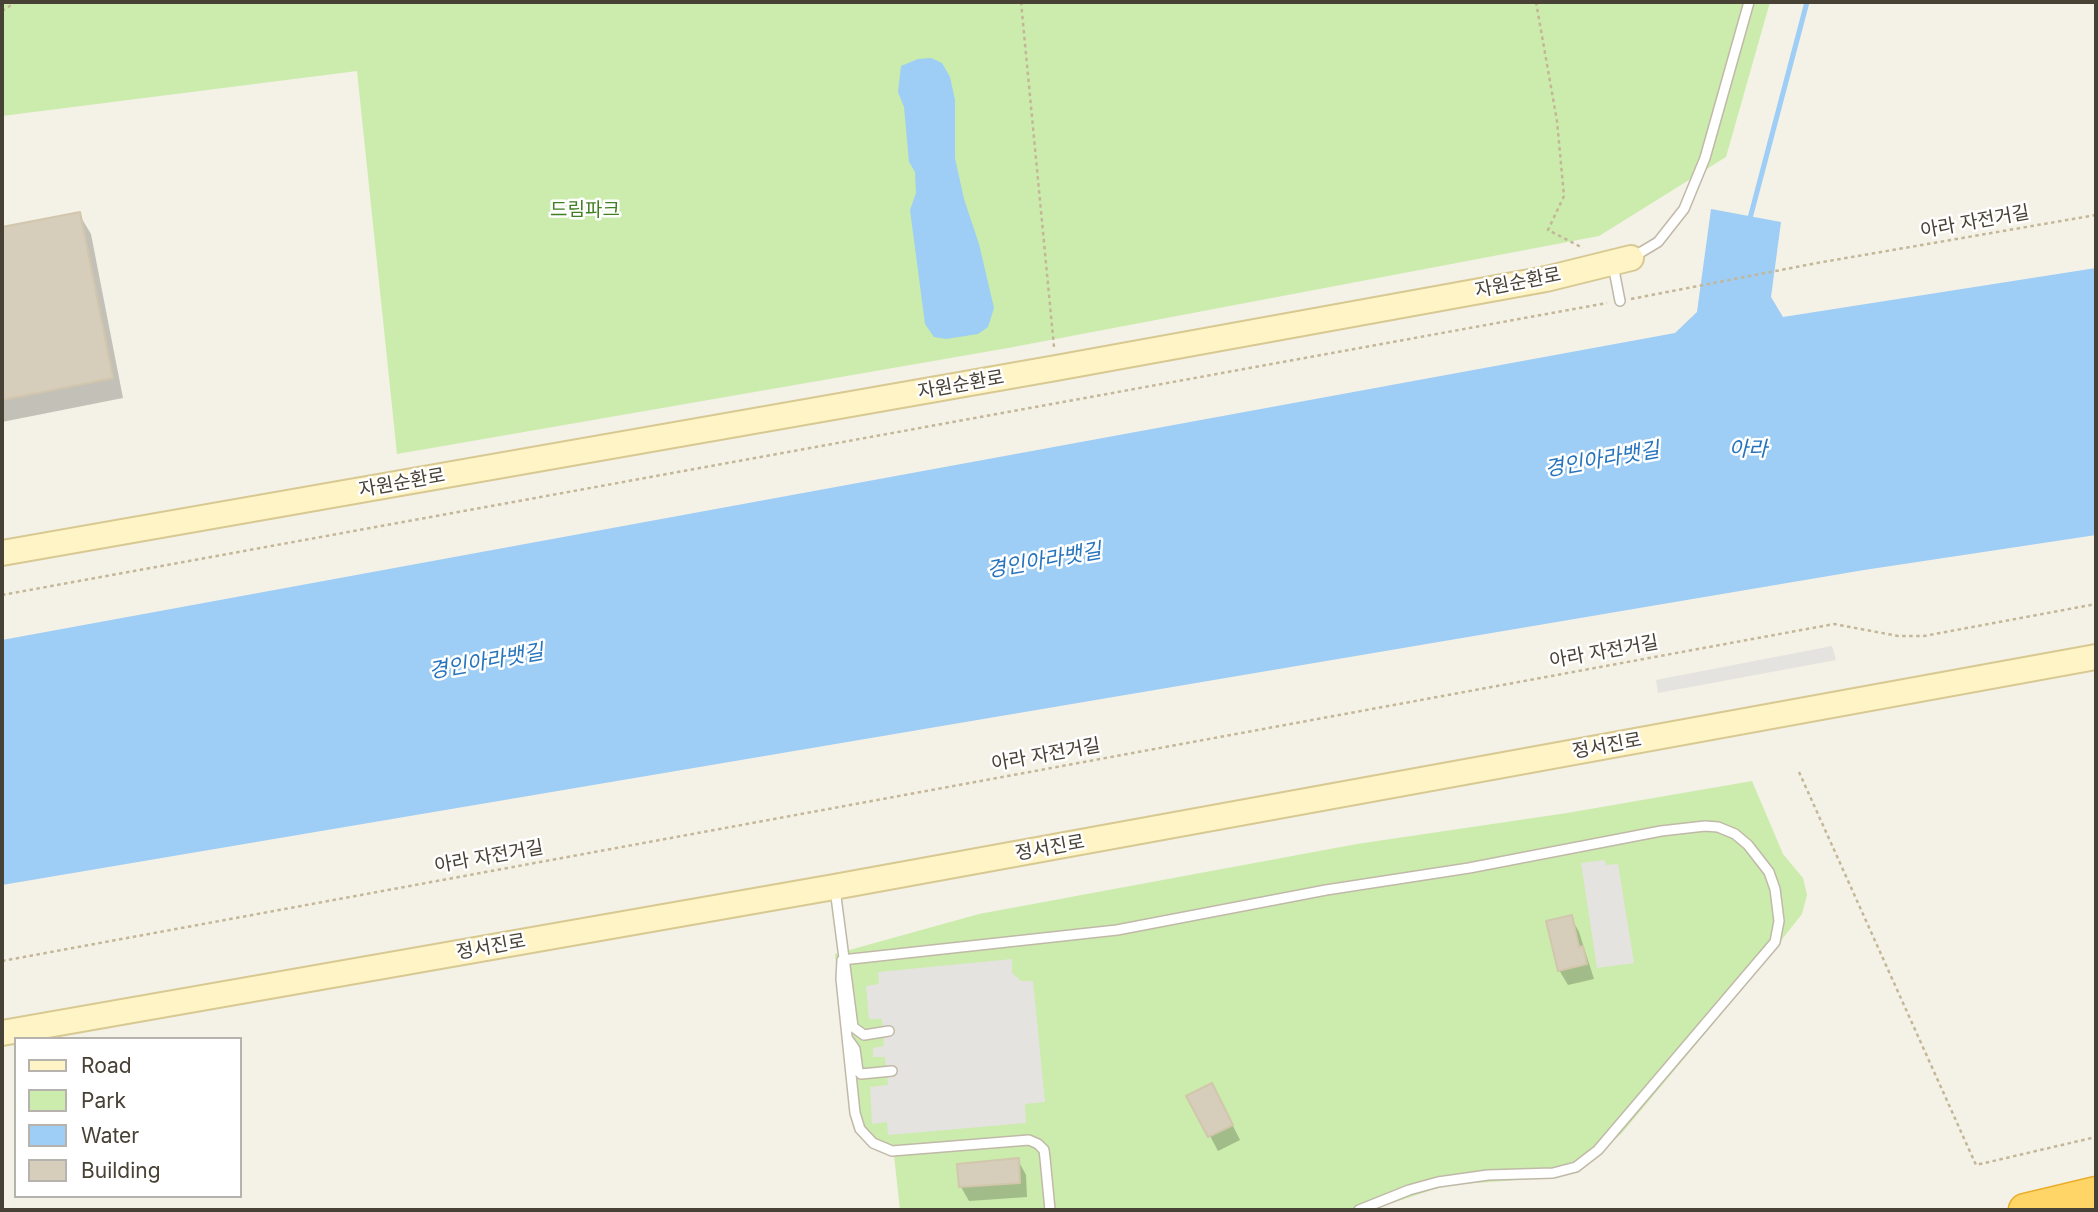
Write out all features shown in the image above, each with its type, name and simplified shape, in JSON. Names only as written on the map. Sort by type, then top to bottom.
[{"type":"highway","points":[[2025,1210],[2096,1193]]},
{"type":"street","name":"자원순환로","points":[[2,553],[1056,368],[1534,281],[1622,261]]},
{"type":"street","name":"정서진로","points":[[2,1032],[834,887],[2096,657]]},
{"type":"lane","name":"자원순환로","points":[[1622,261],[1658,242],[1684,209],[1706,158],[1749,2]]},
{"type":"lane","points":[[1620,301],[1622,261]]},
{"type":"lane","points":[[842,960],[1117,930],[1661,831],[1718,827],[1735,834],[1748,845],[1769,872],[1775,889],[1779,908],[1775,942],[1598,1150],[1576,1167],[1553,1172],[1488,1175],[1438,1182],[1409,1190],[1359,1210]]},
{"type":"lane","points":[[834,887],[855,1113],[860,1129],[873,1143],[892,1150],[1029,1140],[1044,1150],[1050,1210]]},
{"type":"lane","points":[[842,960],[848,979],[853,1027],[864,1035]]},
{"type":"lane","points":[[849,1043],[864,1035],[889,1031]]},
{"type":"lane","points":[[849,1043],[855,1049],[858,1071],[861,1074],[892,1071]]},
{"type":"path","points":[[2,11],[16,2]]},
{"type":"path","points":[[1021,2],[1056,368]]},
{"type":"path","points":[[1536,2],[1557,121],[1564,196],[1548,230],[1622,261]]},
{"type":"path","name":"아라 자전거길","points":[[1620,301],[1817,263],[2096,215]]},
{"type":"path","points":[[2,595],[1620,301]]},
{"type":"path","name":"아라 자전거길","points":[[2,961],[1834,624],[1898,636],[1924,636],[2096,604]]},
{"type":"path","points":[[1799,772],[1976,1165],[2096,1137]]},
{"type":"green space","name":"드림파크","points":[[2,2],[1770,2],[1726,157],[1599,236],[1008,348],[397,454],[357,71],[2,116]]},
{"type":"green space","points":[[1752,781],[1783,854],[1803,878],[1807,895],[1802,914],[1622,1133],[1577,1173],[1447,1185],[1371,1210],[900,1210],[894,1155],[870,1146],[854,1130],[850,1116],[835,954],[979,914],[1357,844],[1567,813]]},
{"type":"shaded area","points":[[1832,646],[1836,660],[1658,693],[1656,680]]},
{"type":"shaded area","points":[[1605,860],[1606,865],[1618,864],[1634,963],[1597,968],[1581,863]]},
{"type":"shaded area","points":[[1012,959],[1012,973],[1021,981],[1033,981],[1045,1102],[1025,1104],[1026,1123],[888,1135],[887,1122],[872,1124],[870,1087],[888,1085],[885,1057],[873,1057],[873,1048],[884,1046],[882,1019],[869,1019],[866,986],[879,984],[878,972]]},
{"type":"water","points":[[931,58],[942,63],[950,77],[955,100],[955,158],[994,308],[988,327],[978,334],[946,339],[934,337],[925,324],[910,210],[916,193],[915,172],[909,162],[904,107],[898,92],[901,66],[918,59]]},
{"type":"water","name":"아라","points":[[1711,209],[1781,222],[1771,297],[1783,317],[2096,268],[2096,535],[1864,570],[2,885],[2,640],[1675,333],[1697,312]]},
{"type":"building","points":[[80,212],[113,378],[2,400],[2,227]]},
{"type":"building","points":[[1572,915],[1579,947],[1583,946],[1587,964],[1558,971],[1546,921]]},
{"type":"building","points":[[1212,1083],[1233,1125],[1208,1137],[1186,1096]]},
{"type":"building","points":[[1019,1158],[1020,1183],[959,1187],[957,1164]]},
{"type":"waterway","points":[[1749,222],[1807,2]]},
{"type":"water label","name":"경인아라뱃길","points":[[1602,460]]},
{"type":"water label","name":"경인아라뱃길","points":[[1044,561]]},
{"type":"water label","name":"경인아라뱃길","points":[[486,662]]}]
